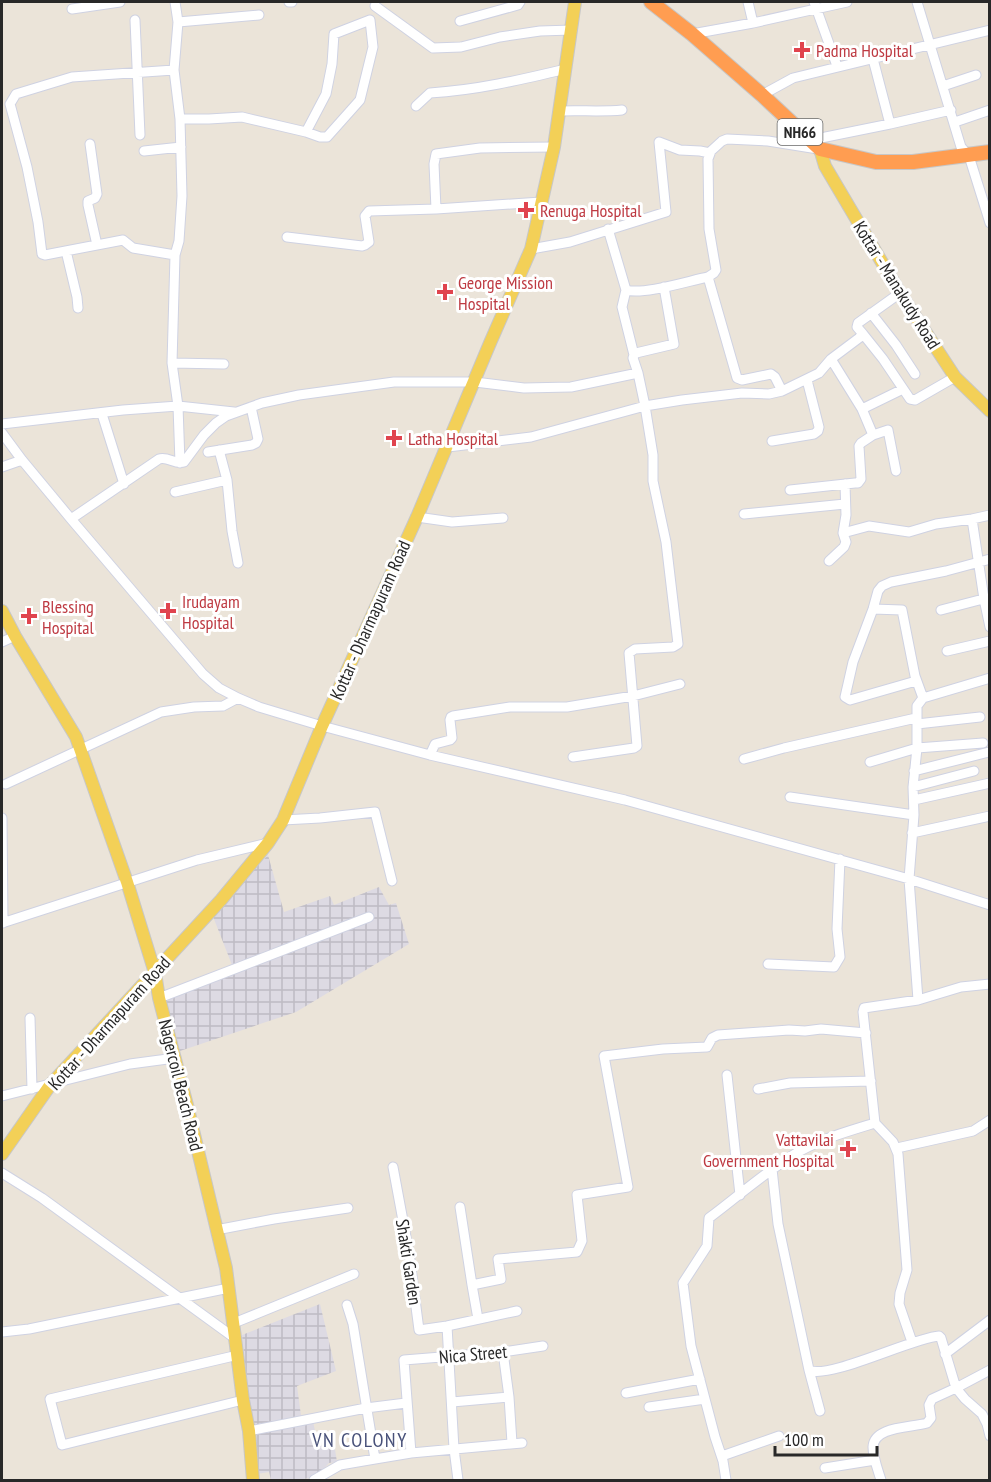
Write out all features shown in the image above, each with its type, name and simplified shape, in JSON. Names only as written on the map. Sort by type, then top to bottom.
[{"type":"highway","name":"NH66","points":[[651,2],[693,34],[815,144],[876,162],[913,162],[990,152]]},
{"type":"main road","name":"Kottar - Dharmapuram Road","points":[[2,1154],[51,1084],[221,900],[268,843],[283,820],[322,726],[448,447],[531,249],[554,147],[575,2]]},
{"type":"main road","name":"Kottar - Manakudy Road","points":[[815,144],[825,166],[900,293],[955,377],[990,411]]},
{"type":"main road","name":"Nagercoil Beach Road","points":[[2,611],[76,737],[127,882],[154,973],[226,1268],[249,1431],[253,1480]]},
{"type":"street","points":[[72,9],[120,2]]},
{"type":"street","points":[[175,2],[178,22],[174,69],[180,119],[182,196],[176,255],[172,363],[178,406],[180,463]]},
{"type":"street","points":[[460,21],[518,5],[520,2]]},
{"type":"street","points":[[748,2],[753,23]]},
{"type":"street","points":[[693,34],[753,23],[815,5],[847,2]]},
{"type":"street","points":[[917,2],[962,147],[969,156],[990,222]]},
{"type":"street","points":[[180,119],[242,117],[327,137],[360,100],[373,47],[370,20],[375,4],[433,48],[461,47],[540,31],[572,30]]},
{"type":"street","points":[[815,5],[837,66]]},
{"type":"street","points":[[178,22],[259,15]]},
{"type":"street","points":[[135,20],[140,135]]},
{"type":"street","points":[[306,132],[326,94],[332,64],[334,34],[370,20]]},
{"type":"street","points":[[762,95],[793,78],[990,30]]},
{"type":"street","points":[[873,59],[890,124]]},
{"type":"street","points":[[174,69],[72,76],[16,94],[10,104],[27,167],[42,254],[66,252],[123,240],[133,248],[176,255]]},
{"type":"street","points":[[416,106],[430,93],[461,91],[513,82],[566,69]]},
{"type":"street","points":[[943,86],[976,75]]},
{"type":"street","points":[[559,111],[622,110]]},
{"type":"street","points":[[626,290],[633,292],[664,287],[708,277],[716,270],[709,229],[708,159],[710,153],[722,141],[730,139],[815,144],[951,110]]},
{"type":"street","points":[[955,122],[990,110]]},
{"type":"street","points":[[531,249],[570,242],[666,212],[660,142],[680,150],[710,153]]},
{"type":"street","points":[[90,144],[97,194],[95,198],[88,201],[88,205],[97,245]]},
{"type":"street","points":[[144,151],[181,147]]},
{"type":"street","points":[[436,209],[434,164],[436,154],[480,147],[554,147]]},
{"type":"street","points":[[287,237],[365,245],[369,240],[365,216],[367,212],[542,202]]},
{"type":"street","points":[[573,757],[638,746],[630,652],[635,649],[673,647],[678,644],[666,542],[653,481],[653,455],[645,406],[622,307],[626,290],[608,229]]},
{"type":"street","points":[[66,252],[78,297],[78,308]]},
{"type":"street","points":[[708,277],[737,378],[742,380],[771,374],[782,391]]},
{"type":"street","points":[[633,355],[674,344],[664,287]]},
{"type":"street","points":[[900,293],[857,324],[857,329],[883,359],[910,399],[915,400],[955,377]]},
{"type":"street","points":[[871,314],[896,345],[915,374]]},
{"type":"street","points":[[448,447],[531,437],[645,406],[742,393],[769,394],[782,391],[819,373],[831,359],[862,334]]},
{"type":"street","points":[[831,359],[862,409],[873,435]]},
{"type":"street","points":[[172,363],[224,364]]},
{"type":"street","points":[[71,519],[163,458],[184,462],[216,423],[226,416],[251,407],[299,395],[394,382],[475,382],[524,388],[571,387],[638,373]]},
{"type":"street","points":[[772,441],[814,434],[818,431],[819,427],[807,380]]},
{"type":"street","points":[[862,409],[903,389]]},
{"type":"street","points":[[2,424],[178,406],[236,412]]},
{"type":"street","points":[[208,452],[252,445],[258,441],[251,407]]},
{"type":"street","points":[[102,414],[124,484]]},
{"type":"street","points":[[790,490],[858,483],[861,479],[859,446],[873,435],[888,430],[896,471]]},
{"type":"street","points":[[2,433],[21,460],[203,674],[219,688],[238,698],[259,707],[322,726],[430,755],[625,800],[840,859],[990,905]]},
{"type":"street","points":[[219,450],[227,480],[238,563]]},
{"type":"street","points":[[2,466],[21,460]]},
{"type":"street","points":[[175,492],[227,480]]},
{"type":"street","points":[[829,561],[844,548],[846,542],[843,533],[846,515],[845,484]]},
{"type":"street","points":[[744,514],[845,504]]},
{"type":"street","points":[[843,533],[869,526],[909,532],[936,524],[990,515]]},
{"type":"street","points":[[417,517],[452,522],[503,518]]},
{"type":"street","points":[[972,519],[987,598],[990,627]]},
{"type":"street","points":[[916,681],[850,700],[846,698],[853,662],[878,591],[882,586],[891,582],[990,559]]},
{"type":"street","points":[[941,610],[987,598]]},
{"type":"street","points":[[873,609],[902,610],[916,681],[923,698]]},
{"type":"street","points":[[2,642],[15,636]]},
{"type":"street","points":[[948,651],[990,641]]},
{"type":"street","points":[[918,1000],[909,879],[914,815],[917,706],[923,698],[990,678]]},
{"type":"street","points":[[430,755],[435,744],[452,739],[450,719],[453,716],[510,707],[567,707],[633,696],[681,684]]},
{"type":"street","points":[[6,784],[161,712],[223,706],[238,698]]},
{"type":"street","points":[[744,759],[784,748],[917,721],[980,717]]},
{"type":"street","points":[[870,762],[917,748],[983,744]]},
{"type":"street","points":[[914,771],[989,752]]},
{"type":"street","points":[[913,787],[974,771]]},
{"type":"street","points":[[914,800],[990,783]]},
{"type":"street","points":[[790,797],[914,815]]},
{"type":"street","points":[[283,820],[375,812],[392,880]]},
{"type":"street","points":[[912,833],[990,816]]},
{"type":"street","points":[[2,818],[2,923],[197,860],[268,843]]},
{"type":"street","points":[[768,963],[834,967],[840,957],[837,929],[840,859]]},
{"type":"street","points":[[159,998],[369,917]]},
{"type":"street","points":[[912,1342],[899,1304],[907,1270],[899,1158],[893,1142],[875,1123],[863,1012],[864,1008],[918,1000],[961,987],[990,984]]},
{"type":"street","points":[[30,1018],[32,1089]]},
{"type":"street","points":[[472,1285],[501,1279],[498,1259],[577,1252],[582,1241],[577,1196],[628,1187],[604,1056],[663,1049],[707,1047],[712,1038],[718,1035],[821,1029],[866,1033]]},
{"type":"street","points":[[2,1096],[130,1064],[175,1058]]},
{"type":"street","points":[[727,1075],[740,1195]]},
{"type":"street","points":[[758,1089],[790,1083],[871,1081]]},
{"type":"street","points":[[897,1148],[973,1131],[990,1120]]},
{"type":"street","points":[[726,1480],[722,1456],[691,1346],[683,1283],[707,1246],[710,1218],[772,1169],[800,1151],[836,1134],[875,1123]]},
{"type":"street","name":"Shakti Garden","points":[[393,1167],[409,1253],[419,1329],[447,1326]]},
{"type":"street","points":[[772,1169],[778,1224],[820,1412]]},
{"type":"street","points":[[2,1173],[42,1198],[236,1339]]},
{"type":"street","points":[[460,1207],[478,1319]]},
{"type":"street","points":[[216,1230],[348,1208]]},
{"type":"street","points":[[234,1323],[354,1274]]},
{"type":"street","points":[[2,1332],[29,1329],[228,1288]]},
{"type":"street","points":[[347,1305],[353,1324],[375,1459]]},
{"type":"street","points":[[458,1480],[447,1326],[517,1311]]},
{"type":"street","points":[[945,1354],[990,1320]]},
{"type":"street","points":[[809,1370],[813,1372],[859,1362],[912,1342],[939,1336],[956,1388],[965,1400],[982,1414],[990,1436]]},
{"type":"street","name":"Nica Street","points":[[406,1403],[404,1360],[503,1352],[543,1346]]},
{"type":"street","points":[[314,1480],[340,1465],[411,1453],[517,1443],[503,1352]]},
{"type":"street","points":[[238,1355],[50,1399],[62,1445],[243,1400]]},
{"type":"street","points":[[881,1480],[875,1460],[873,1446],[875,1439],[887,1431],[927,1423],[930,1419],[929,1405],[932,1399],[990,1370]]},
{"type":"street","points":[[626,1393],[700,1379]]},
{"type":"street","points":[[452,1402],[509,1397]]},
{"type":"street","points":[[649,1407],[705,1399]]},
{"type":"street","points":[[249,1431],[366,1408],[406,1403],[411,1453]]},
{"type":"street","points":[[722,1456],[779,1437]]},
{"type":"street","points":[[825,1468],[875,1460]]},
{"type":"shaded area","points":[[268,855],[284,912],[330,896],[334,905],[379,887],[389,905],[396,903],[409,944],[296,1012],[177,1052],[159,994],[232,965],[212,914]]},
{"type":"shaded area","points":[[320,1304],[336,1371],[297,1386],[302,1423],[313,1421],[318,1446],[334,1443],[337,1462],[329,1463],[316,1477],[271,1480],[269,1472],[257,1474],[242,1335]]},
{"type":"place","name":"Padma Hospital","points":[[802,50]]},
{"type":"place","name":"Renuga Hospital","points":[[526,210]]},
{"type":"place","name":"George Mission Hospital","points":[[445,292]]},
{"type":"place","name":"Latha Hospital","points":[[394,438]]},
{"type":"place","name":"Irudayam Hospital","points":[[168,611]]},
{"type":"place","name":"Blessing Hospital","points":[[29,616]]},
{"type":"place","name":"Vattavilai Government Hospital","points":[[848,1149]]},
{"type":"district","name":"VN COLONY","points":[[360,1440]]}]
